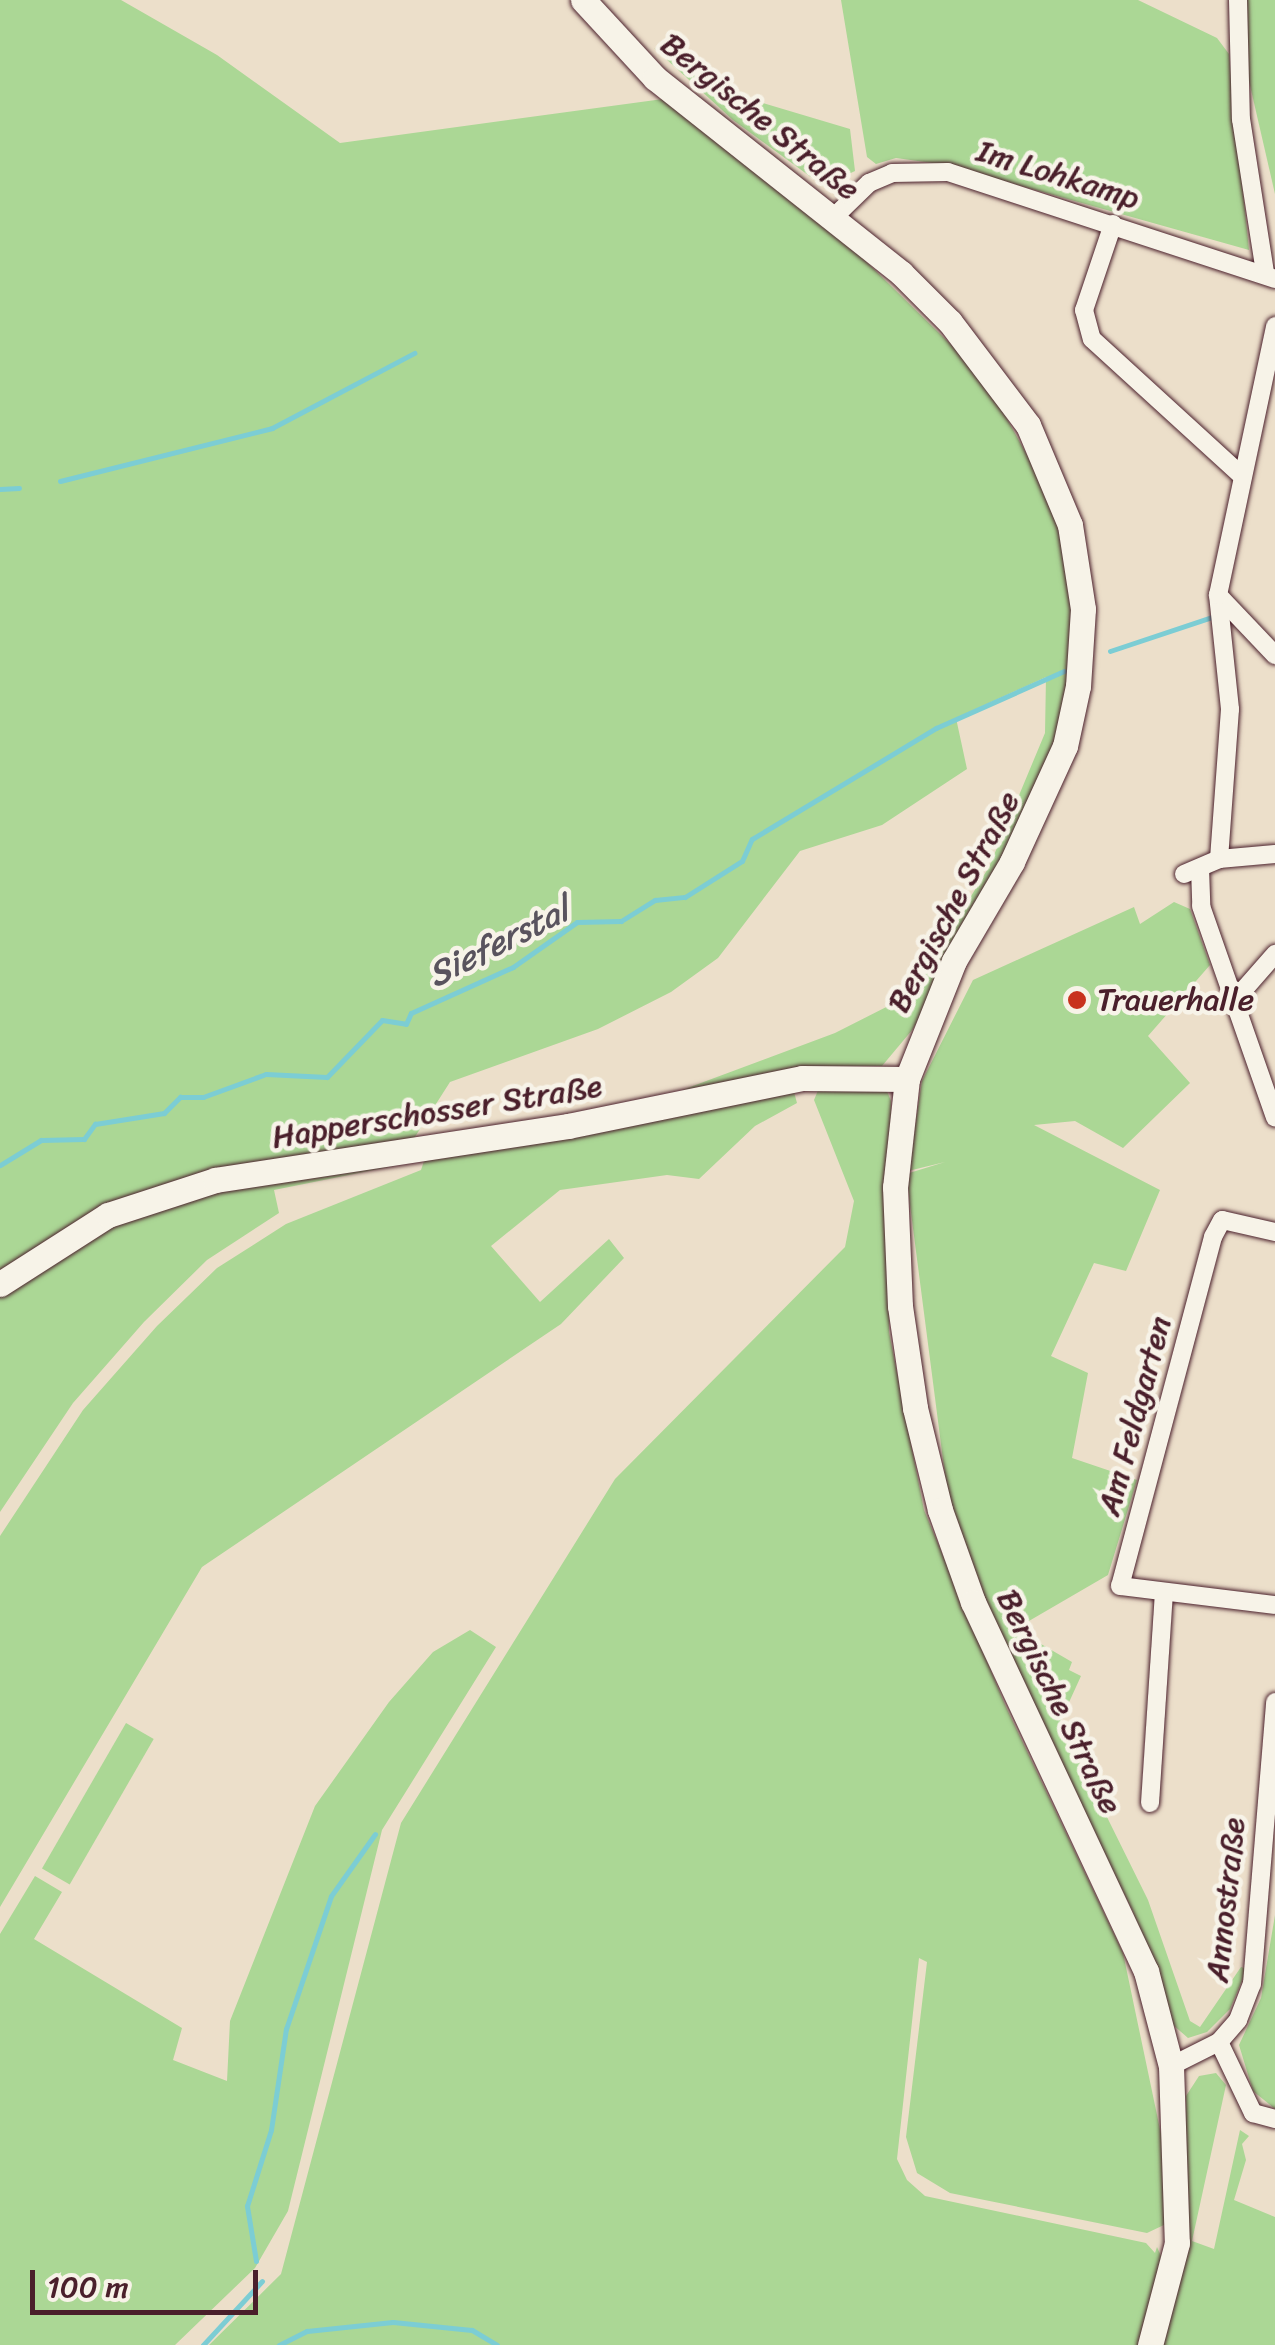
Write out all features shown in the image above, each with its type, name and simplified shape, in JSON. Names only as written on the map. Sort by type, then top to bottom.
[{"type":"main road","name":"Bergische Straße","points":[[582,0],[684,104],[832,218],[950,322],[1028,425],[1070,525],[1083,609],[1078,686],[1048,794],[954,961],[907,1079],[895,1187],[900,1306],[914,1408],[940,1510],[973,1602],[1146,1970],[1170,2066],[1177,2243],[1150,2345]]},
{"type":"main road","name":"Happerschosser Straße","points":[[0,1284],[108,1214],[215,1180],[568,1126],[802,1078],[907,1079]]},
{"type":"street","points":[[1238,0],[1241,118],[1270,275]]},
{"type":"street","name":"Im Lohkamp","points":[[832,218],[870,183],[914,169],[948,172],[1270,275]]},
{"type":"street","points":[[1113,224],[1084,310],[1092,339],[1240,474]]},
{"type":"street","points":[[1219,859],[1230,709],[1218,595],[1240,474],[1275,326]]},
{"type":"street","points":[[1218,595],[1275,655]]},
{"type":"street","points":[[1275,854],[1219,859],[1192,871],[1233,1002],[1275,1117]]},
{"type":"street","points":[[1233,1002],[1275,954]]},
{"type":"street","name":"Am Feldgarten","points":[[1275,1232],[1222,1220],[1120,1586],[1275,1606]]},
{"type":"street","points":[[1150,1803],[1164,1592]]},
{"type":"street","name":"Annostraße","points":[[1220,2042],[1238,2020],[1252,1984],[1275,1702]]},
{"type":"street","points":[[1170,2066],[1220,2042],[1253,2113],[1275,2119]]},
{"type":"green space","points":[[0,0],[121,0],[217,55],[340,143],[663,99],[839,235],[983,376],[1046,489],[1079,588],[1061,724],[1037,795],[913,1029],[882,1066],[817,1067],[682,1090],[835,1033],[910,995],[989,867],[1045,733],[1046,677],[956,718],[967,769],[882,825],[800,851],[718,958],[671,992],[598,1029],[450,1082],[413,1140],[89,1214],[0,1273]]},
{"type":"green space","points":[[841,0],[1138,0],[1217,38],[1229,54],[1249,250],[947,165],[896,158],[876,164],[867,157]]},
{"type":"green space","points":[[1247,0],[1275,0],[1275,194],[1246,68]]},
{"type":"green space","points":[[654,48],[736,95],[850,129],[855,171],[823,186],[733,120]]},
{"type":"green space","points":[[1174,902],[1190,909],[1210,965],[1148,1036],[1190,1083],[1123,1148],[1075,1121],[1034,1125],[1160,1190],[1126,1271],[1094,1263],[1051,1356],[1088,1373],[1072,1458],[1137,1480],[1108,1575],[1015,1629],[1072,1662],[1069,1670],[1081,1676],[1060,1722],[1148,1900],[1190,2021],[1200,2027],[1241,1967],[1247,1969],[1230,2009],[1207,2032],[1188,2038],[1172,2024],[1133,1912],[1002,1645],[949,1506],[906,1174],[945,1162],[908,1171],[922,1081],[973,980],[1134,907],[1140,924]]},
{"type":"green space","points":[[819,1088],[887,1091],[891,1101],[889,1332],[924,1510],[1006,1707],[1123,1953],[1169,2172],[1166,2224],[1147,2233],[950,2193],[917,2173],[906,2137],[927,1962],[919,1958],[897,2159],[907,2180],[925,2196],[1146,2243],[1155,2253],[1157,2247],[1161,2256],[1142,2345],[209,2345],[281,2274],[401,1823],[615,1479],[845,1247],[854,1201],[814,1100]]},
{"type":"green space","points":[[794,1092],[797,1103],[755,1126],[699,1179],[667,1175],[560,1190],[491,1246],[540,1302],[609,1239],[624,1258],[561,1324],[202,1567],[0,1907],[0,1536],[83,1410],[157,1326],[217,1268],[286,1224],[421,1170],[425,1158]]},
{"type":"green space","points":[[404,1164],[274,1190],[279,1213],[207,1260],[144,1322],[73,1403],[0,1512],[0,1293],[61,1247],[189,1195]]},
{"type":"green space","points":[[470,1630],[496,1647],[382,1830],[288,2211],[255,2268],[175,2345],[0,2345],[0,1934],[35,1876],[62,1892],[34,1939],[182,2028],[173,2060],[227,2081],[230,2021],[315,1806],[389,1702],[433,1652]]},
{"type":"green space","points":[[126,1723],[154,1739],[70,1884],[42,1868]]},
{"type":"green space","points":[[1275,1915],[1275,2109],[1253,2091],[1239,2045],[1261,1998]]},
{"type":"green space","points":[[1216,2073],[1226,2085],[1192,2241],[1214,2249],[1240,2130],[1249,2136],[1242,2144],[1246,2160],[1234,2200],[1275,2217],[1275,2345],[1160,2345],[1186,2214],[1186,2096],[1199,2076]]},
{"type":"waterway","points":[[60,481],[272,428],[414,353]]},
{"type":"waterway","points":[[0,489],[19,488]]},
{"type":"waterway","name":"Sieferstal","points":[[1110,651],[1215,616]]},
{"type":"waterway","name":"Sieferstal","points":[[0,1165],[41,1140],[84,1139],[95,1124],[164,1113],[180,1097],[203,1097],[266,1074],[327,1077],[382,1020],[406,1024],[411,1013],[513,967],[577,922],[621,921],[655,900],[685,897],[742,861],[752,839],[936,728],[1064,671]]},
{"type":"waterway","points":[[256,2261],[247,2206],[271,2130],[286,2029],[331,1896],[375,1834]]},
{"type":"waterway","points":[[203,2345],[262,2281]]},
{"type":"waterway","points":[[279,2345],[307,2331],[393,2322],[472,2330],[497,2345]]},
{"type":"place","name":"Trauerhalle","points":[[1077,1000]]}]
